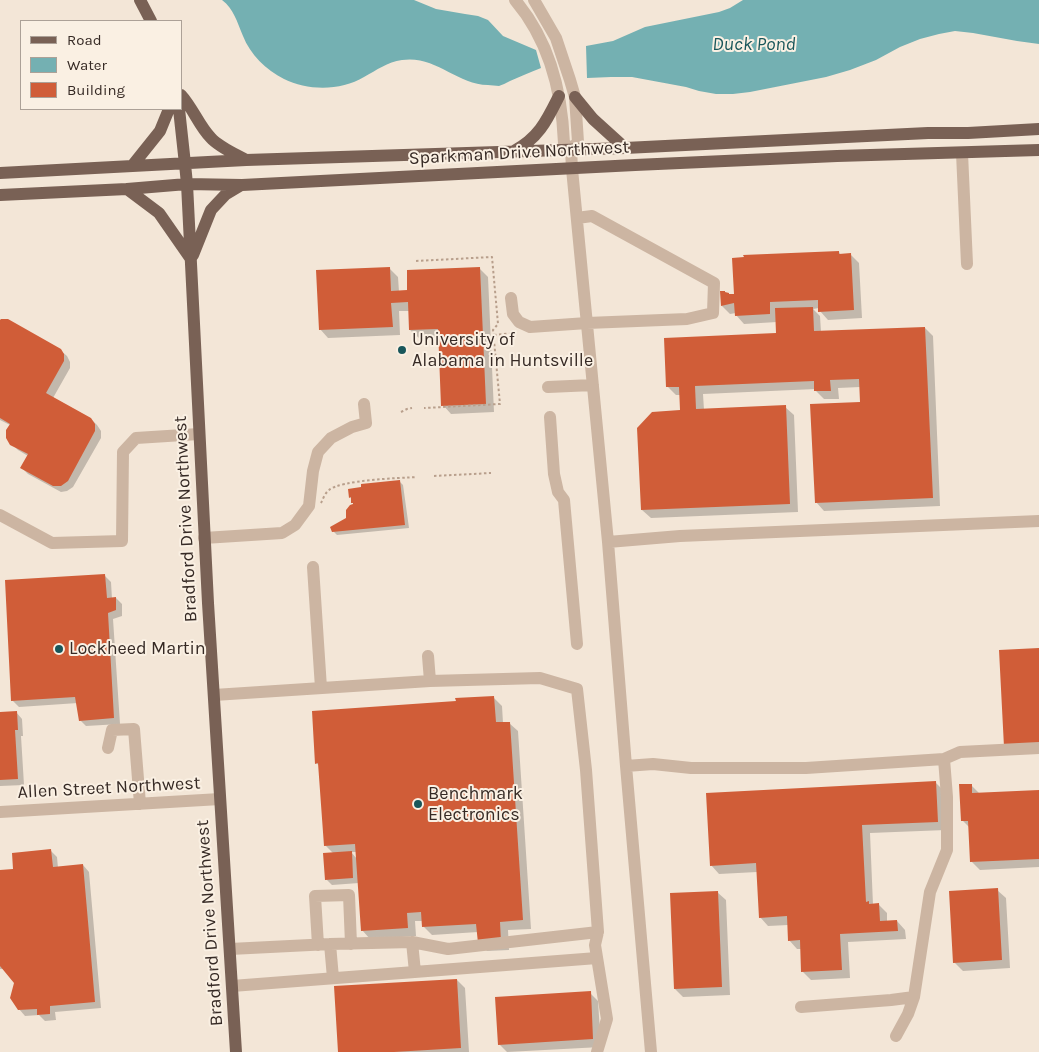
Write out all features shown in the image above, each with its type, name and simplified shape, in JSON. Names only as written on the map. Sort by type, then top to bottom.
[{"type":"main road","points":[[140,0],[150,20]]},
{"type":"main road","points":[[182,96],[189,103],[199,122],[212,139],[246,160]]},
{"type":"main road","points":[[514,151],[524,146],[540,131],[559,96]]},
{"type":"main road","points":[[575,97],[593,119],[625,148]]},
{"type":"main road","points":[[132,166],[160,131],[169,110]]},
{"type":"main road","name":"Bradford Drive Northwest","points":[[179,110],[186,164],[204,538],[236,1052]]},
{"type":"main road","name":"Sparkman Drive Northwest","points":[[0,173],[246,160],[625,148],[1039,129]]},
{"type":"main road","name":"Sparkman Drive Northwest","points":[[0,195],[187,184],[242,184],[827,157],[1039,150]]},
{"type":"main road","points":[[191,259],[211,210],[226,194],[242,184]]},
{"type":"main road","points":[[127,189],[158,213],[191,259]]},
{"type":"street","points":[[515,0],[540,36],[559,96],[563,118],[564,143],[572,149]]},
{"type":"street","points":[[534,0],[556,38],[575,97],[578,142],[572,149],[572,169],[608,542],[651,1052]]},
{"type":"street","points":[[962,153],[968,264]]},
{"type":"street","points":[[511,298],[513,314],[519,322],[530,327],[687,319],[713,313],[714,283],[592,216],[577,218]]},
{"type":"street","points":[[548,387],[593,385]]},
{"type":"street","points":[[204,538],[282,532],[295,525],[309,506],[313,471],[318,452],[330,438],[352,427],[366,423],[364,404]]},
{"type":"street","points":[[550,417],[554,474],[558,492],[564,500],[577,644]]},
{"type":"street","points":[[0,515],[52,543],[122,540],[123,452],[136,438],[199,434]]},
{"type":"street","points":[[608,542],[680,536],[1039,521]]},
{"type":"street","points":[[313,567],[321,688]]},
{"type":"street","points":[[428,656],[430,681]]},
{"type":"street","points":[[214,694],[430,681],[540,678],[577,689],[586,770],[598,932],[595,945],[607,1019],[597,1052]]},
{"type":"street","points":[[108,748],[112,730],[134,729],[140,804]]},
{"type":"street","points":[[626,766],[653,764],[691,768],[806,768],[944,759],[960,752],[1039,748]]},
{"type":"street","points":[[896,1036],[908,1014],[914,997],[930,892],[947,850],[947,797],[944,759]]},
{"type":"street","name":"Allen Street Northwest","points":[[0,812],[220,799]]},
{"type":"street","points":[[333,978],[314,896],[349,895],[351,944]]},
{"type":"street","points":[[230,949],[412,942],[448,949],[598,932]]},
{"type":"street","points":[[412,942],[415,972]]},
{"type":"street","points":[[232,986],[597,958]]},
{"type":"street","points":[[802,1007],[914,997]]},
{"type":"path","points":[[416,261],[492,257],[498,324],[493,330],[500,404],[424,408]]},
{"type":"path","points":[[494,335],[523,333]]},
{"type":"path","points":[[561,365],[576,354]]},
{"type":"path","points":[[401,412],[412,408]]},
{"type":"path","points":[[434,476],[491,473]]},
{"type":"path","points":[[320,506],[328,491],[341,485],[355,482],[417,477]]},
{"type":"water","points":[[222,0],[414,0],[436,9],[478,16],[488,20],[503,36],[536,50],[541,68],[498,86],[466,80],[425,62],[402,60],[387,64],[355,82],[345,85],[324,88],[303,86],[284,79],[259,61],[246,43],[232,12]]},
{"type":"water","name":"Duck Pond","points":[[743,0],[1039,0],[1039,44],[955,31],[920,39],[876,60],[826,77],[733,94],[716,94],[632,77],[587,78],[586,46],[613,41],[645,27],[719,12]]},
{"type":"building","points":[[839,251],[839,254],[851,253],[854,310],[818,312],[818,300],[770,302],[770,314],[735,316],[734,303],[721,306],[720,291],[734,294],[732,258],[744,257],[743,255]]},
{"type":"building","points":[[390,267],[391,291],[407,290],[407,270],[480,267],[486,404],[441,406],[438,329],[409,330],[408,302],[391,303],[393,327],[319,330],[316,270]]},
{"type":"building","points":[[813,307],[814,331],[925,327],[933,498],[815,503],[810,404],[860,402],[859,379],[830,380],[831,391],[814,391],[814,381],[695,386],[696,409],[786,405],[790,504],[641,510],[637,428],[652,412],[680,410],[679,387],[666,387],[664,338],[776,333],[775,308]]},
{"type":"building","points":[[1,319],[8,319],[61,349],[64,354],[64,361],[46,393],[91,418],[95,424],[95,431],[68,481],[61,486],[53,486],[20,468],[28,454],[10,445],[6,438],[6,430],[10,424],[0,418]]},
{"type":"building","points":[[400,480],[405,525],[332,532],[330,527],[346,518],[346,510],[353,504],[351,503],[351,497],[349,498],[348,489],[361,487],[361,484]]},
{"type":"building","name":"Lockheed Martin","points":[[105,574],[107,598],[116,597],[116,610],[108,613],[114,718],[79,721],[75,697],[11,701],[5,580]]},
{"type":"building","points":[[1039,648],[1039,745],[1004,747],[999,650]]},
{"type":"building","name":"Benchmark Electronics","points":[[494,696],[496,722],[510,722],[523,920],[500,922],[501,942],[478,943],[476,924],[422,927],[421,912],[407,913],[408,928],[361,931],[355,844],[324,846],[318,763],[315,764],[312,711],[456,701],[455,698]]},
{"type":"building","points":[[17,711],[18,730],[15,730],[18,779],[0,780],[0,712]]},
{"type":"building","points":[[936,781],[938,822],[862,825],[866,902],[869,901],[869,904],[879,903],[880,921],[897,920],[898,931],[840,934],[842,970],[801,972],[800,940],[788,941],[787,916],[759,918],[756,863],[710,866],[706,793]]},
{"type":"building","points":[[959,784],[972,784],[972,793],[1039,790],[1039,859],[970,862],[968,821],[961,821]]},
{"type":"building","points":[[51,849],[53,867],[83,864],[95,1002],[50,1006],[50,1014],[37,1015],[37,1009],[18,1010],[10,998],[14,983],[0,966],[0,870],[13,869],[12,853]]},
{"type":"building","points":[[352,851],[353,878],[325,880],[323,853]]},
{"type":"building","points":[[998,888],[1002,960],[953,963],[949,891]]},
{"type":"building","points":[[718,891],[722,987],[674,989],[670,893]]},
{"type":"building","points":[[457,979],[461,1048],[394,1052],[338,1052],[334,986]]},
{"type":"building","points":[[591,991],[593,1039],[498,1045],[495,997]]},
{"type":"place","name":"University of Alabama in Huntsville","points":[[402,350]]},
{"type":"place","name":"Lockheed Martin","points":[[59,649]]},
{"type":"place","name":"Benchmark Electronics","points":[[418,804]]}]
